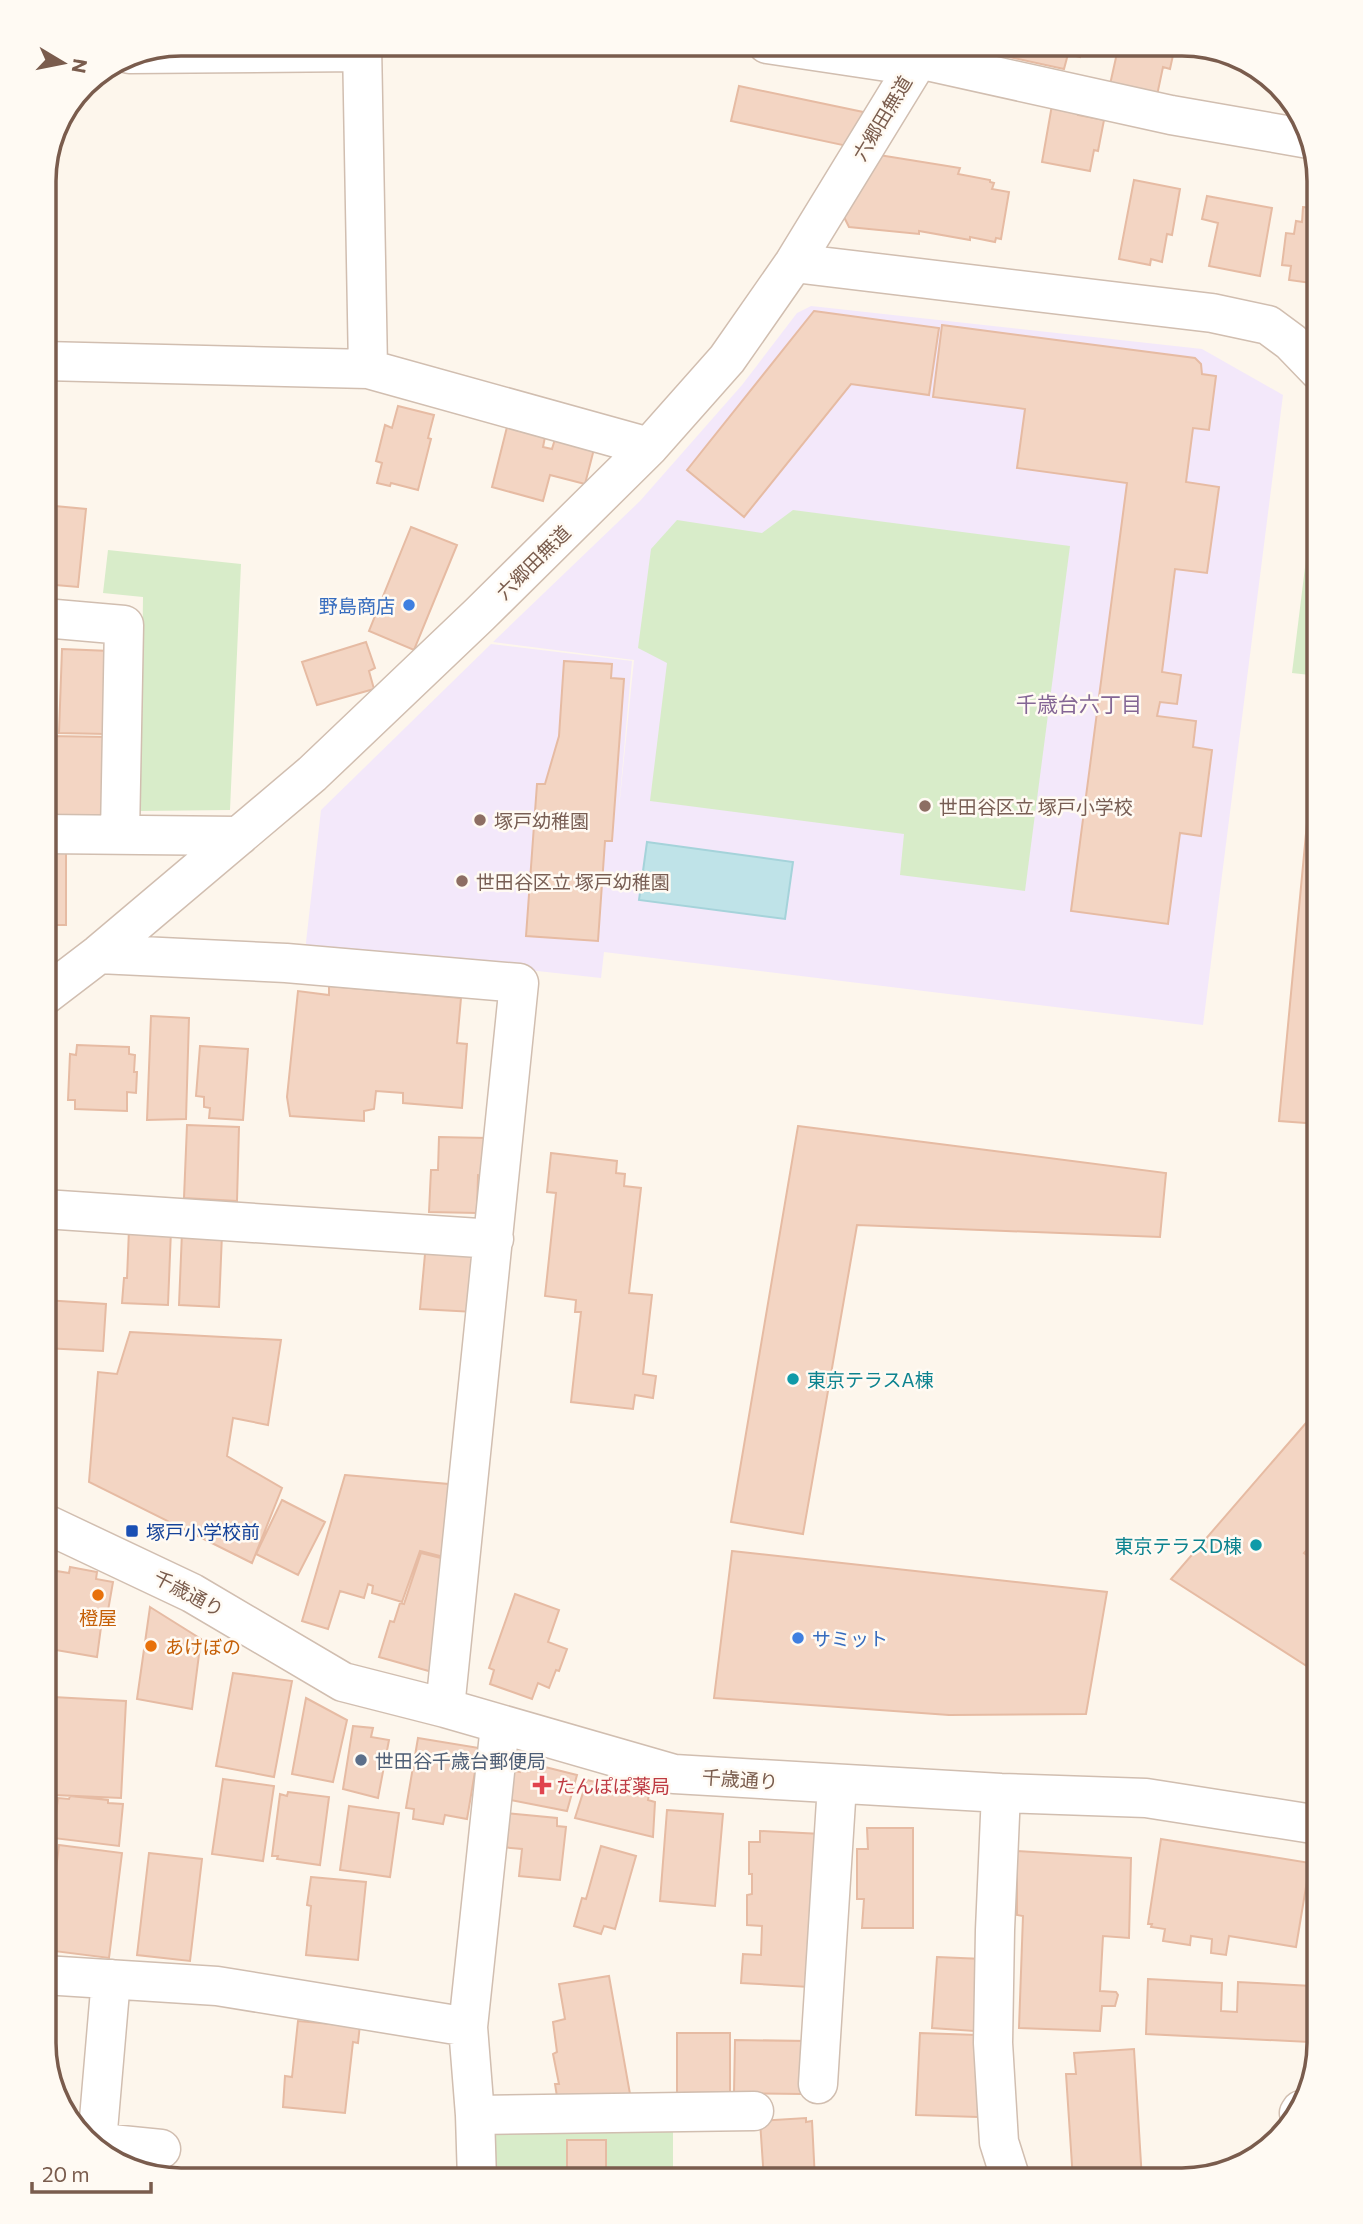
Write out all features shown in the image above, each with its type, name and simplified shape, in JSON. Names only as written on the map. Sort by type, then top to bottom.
[{"type":"street","points":[[362,56],[368,369]]},
{"type":"street","points":[[920,57],[1171,116],[1298,137]]},
{"type":"street","name":"六郷田無道","points":[[56,987],[99,954],[322,765],[649,447],[727,359],[794,263],[920,57]]},
{"type":"street","points":[[794,263],[1212,313],[1268,325],[1291,342],[1307,359]]},
{"type":"street","points":[[56,361],[368,369],[649,447]]},
{"type":"street","points":[[56,619],[124,625],[120,834]]},
{"type":"street","points":[[56,834],[239,836]]},
{"type":"street","points":[[99,954],[286,963],[520,983],[446,1708]]},
{"type":"street","points":[[56,1210],[494,1239]]},
{"type":"street","name":"千歳通り","points":[[56,1529],[192,1592],[343,1682],[446,1708],[674,1774],[837,1785],[1146,1798],[1307,1823]]},
{"type":"street","points":[[477,2168],[468,2027],[500,1725]]},
{"type":"street","points":[[818,2084],[837,1785]]},
{"type":"street","points":[[1001,1793],[993,2043],[999,2141],[1007,2168]]},
{"type":"street","points":[[56,1976],[217,1986],[468,2027]]},
{"type":"street","points":[[95,2133],[111,1979]]},
{"type":"street","points":[[475,2115],[754,2111]]},
{"type":"street","points":[[107,2143],[161,2149]]},
{"type":"shaded area","name":"世田谷区立 塚戸小学校","points":[[811,306],[1202,349],[1283,395],[1203,1025],[604,952],[601,978],[305,951],[321,810],[491,644],[632,661],[618,818],[634,660],[493,642],[640,501],[742,385],[797,313]]},
{"type":"green space","points":[[793,510],[1070,546],[1025,891],[900,875],[904,834],[650,801],[667,663],[638,648],[651,549],[677,520],[762,533]]},
{"type":"green space","points":[[108,550],[241,564],[230,810],[140,811],[143,597],[103,593]]},
{"type":"green space","points":[[1307,551],[1307,675],[1292,673]]},
{"type":"green space","points":[[496,2129],[673,2129],[673,2168],[494,2168]]},
{"type":"water","points":[[647,842],[793,862],[785,919],[639,900]]},
{"type":"building","points":[[1005,56],[1067,56],[1064,69]]},
{"type":"building","points":[[1116,56],[1173,56],[1170,69],[1163,67],[1156,100],[1109,89]]},
{"type":"building","points":[[739,86],[868,113],[847,146],[731,121]]},
{"type":"building","points":[[1052,105],[1079,110],[1078,115],[1104,120],[1098,151],[1094,150],[1090,171],[1042,162]]},
{"type":"building","points":[[879,155],[960,168],[958,174],[990,180],[994,183],[992,189],[1009,192],[1001,239],[996,238],[995,242],[919,231],[919,234],[849,227],[842,213]]},
{"type":"building","points":[[1134,180],[1180,189],[1172,235],[1167,234],[1162,262],[1151,259],[1150,265],[1119,259]]},
{"type":"building","points":[[1207,196],[1272,208],[1260,276],[1209,266],[1218,223],[1202,219]]},
{"type":"building","points":[[1303,207],[1307,208],[1307,282],[1289,280],[1291,266],[1282,265],[1286,233],[1294,234],[1296,221],[1302,222]]},
{"type":"building","points":[[814,311],[939,328],[929,395],[851,384],[744,517],[687,470]]},
{"type":"building","points":[[942,325],[1195,358],[1201,364],[1202,374],[1216,376],[1209,430],[1193,428],[1186,482],[1219,487],[1207,573],[1175,569],[1162,672],[1181,675],[1177,704],[1160,702],[1157,716],[1196,721],[1193,747],[1212,750],[1201,836],[1180,833],[1168,924],[1071,911],[1127,483],[1017,468],[1025,409],[933,397]]},
{"type":"building","points":[[398,406],[434,415],[418,490],[391,483],[390,486],[377,483],[382,463],[376,461],[385,425],[392,428]]},
{"type":"building","points":[[507,427],[545,437],[543,447],[552,449],[555,439],[594,449],[585,484],[550,475],[543,501],[492,487]]},
{"type":"building","points":[[56,506],[86,509],[78,587],[56,585]]},
{"type":"building","points":[[411,527],[457,545],[414,650],[369,631]]},
{"type":"building","points":[[366,642],[375,668],[369,671],[374,689],[317,705],[302,662]]},
{"type":"building","points":[[62,649],[110,651],[106,734],[59,733]]},
{"type":"building","points":[[564,661],[612,664],[611,678],[624,679],[612,841],[605,841],[598,941],[526,936],[537,784],[545,784],[559,736]]},
{"type":"building","points":[[56,736],[111,737],[109,816],[56,815]]},
{"type":"building","points":[[1307,823],[1307,1123],[1279,1121]]},
{"type":"building","points":[[56,850],[66,850],[66,925],[56,925]]},
{"type":"building","points":[[329,986],[461,998],[457,1043],[467,1044],[462,1108],[403,1103],[403,1093],[376,1091],[374,1109],[364,1111],[364,1121],[290,1116],[287,1097],[298,991],[329,995]]},
{"type":"building","points":[[151,1016],[189,1018],[186,1119],[147,1120]]},
{"type":"building","points":[[77,1045],[129,1047],[129,1054],[135,1055],[134,1072],[137,1072],[136,1093],[127,1092],[127,1111],[75,1109],[75,1100],[68,1100],[70,1054],[76,1055]]},
{"type":"building","points":[[200,1046],[248,1049],[243,1120],[209,1118],[210,1108],[204,1107],[204,1097],[196,1096]]},
{"type":"building","points":[[187,1125],[239,1127],[237,1201],[184,1198]]},
{"type":"building","name":"東京テラスA棟","points":[[798,1126],[1166,1173],[1160,1237],[857,1225],[803,1534],[731,1522]]},
{"type":"building","points":[[439,1137],[488,1138],[487,1176],[478,1175],[477,1213],[429,1212],[431,1170],[438,1170]]},
{"type":"building","points":[[551,1153],[617,1161],[616,1173],[625,1174],[624,1186],[641,1188],[629,1293],[652,1295],[643,1374],[656,1376],[653,1398],[635,1395],[633,1409],[571,1402],[581,1312],[575,1312],[576,1300],[545,1296],[556,1193],[547,1192]]},
{"type":"building","points":[[129,1229],[171,1230],[168,1305],[122,1303],[124,1278],[127,1278]]},
{"type":"building","points":[[182,1232],[222,1234],[219,1307],[179,1305]]},
{"type":"building","points":[[426,1243],[480,1246],[474,1312],[420,1309]]},
{"type":"building","points":[[56,1301],[106,1304],[103,1351],[56,1349]]},
{"type":"building","points":[[130,1332],[281,1340],[268,1425],[233,1418],[227,1456],[282,1488],[252,1563],[89,1482],[98,1372],[117,1374]]},
{"type":"building","name":"東京テラスD棟","points":[[1307,1422],[1307,1550],[1304,1553],[1307,1555],[1307,1666],[1171,1579]]},
{"type":"building","points":[[345,1475],[460,1485],[452,1559],[420,1551],[402,1602],[372,1593],[373,1586],[368,1584],[364,1598],[340,1591],[328,1629],[302,1621]]},
{"type":"building","points":[[282,1500],[325,1522],[298,1575],[256,1554]]},
{"type":"building","points":[[732,1551],[1107,1592],[1086,1714],[949,1715],[714,1698]]},
{"type":"building","points":[[421,1553],[449,1560],[432,1672],[379,1657],[390,1621],[394,1622],[400,1603],[404,1604]]},
{"type":"building","points":[[70,1567],[97,1572],[96,1579],[113,1582],[106,1622],[93,1620],[93,1626],[101,1627],[97,1657],[56,1650],[56,1571],[69,1573]]},
{"type":"building","points":[[515,1594],[559,1610],[548,1642],[567,1649],[549,1688],[538,1683],[532,1699],[490,1684],[494,1670],[489,1668]]},
{"type":"building","points":[[150,1607],[201,1639],[192,1709],[137,1699]]},
{"type":"building","points":[[233,1673],[292,1681],[274,1777],[216,1766]]},
{"type":"building","points":[[56,1697],[126,1701],[121,1798],[56,1795]]},
{"type":"building","points":[[306,1698],[347,1720],[333,1782],[292,1774]]},
{"type":"building","points":[[353,1726],[373,1728],[371,1737],[389,1740],[378,1798],[343,1789]]},
{"type":"building","points":[[418,1738],[479,1748],[467,1819],[445,1815],[443,1824],[413,1819],[414,1809],[406,1808]]},
{"type":"building","points":[[521,1761],[577,1775],[567,1811],[505,1799],[511,1770],[520,1772]]},
{"type":"building","points":[[223,1779],[274,1786],[263,1861],[212,1854]]},
{"type":"building","points":[[587,1780],[649,1795],[648,1800],[655,1802],[653,1837],[575,1818]]},
{"type":"building","points":[[288,1792],[329,1797],[320,1865],[272,1856],[280,1794],[287,1796]]},
{"type":"building","points":[[70,1796],[123,1804],[119,1846],[56,1838],[58,1798],[69,1799]]},
{"type":"building","points":[[349,1806],[399,1813],[390,1877],[340,1870]]},
{"type":"building","points":[[667,1810],[723,1814],[715,1906],[660,1901]]},
{"type":"building","points":[[505,1813],[557,1818],[557,1826],[566,1827],[560,1880],[519,1876],[522,1849],[501,1847]]},
{"type":"building","points":[[867,1828],[913,1828],[913,1928],[862,1928],[864,1899],[857,1899],[857,1849],[868,1849]]},
{"type":"building","points":[[760,1831],[822,1834],[809,1987],[741,1983],[743,1954],[761,1955],[762,1926],[747,1925],[747,1895],[752,1894],[749,1842],[760,1842]]},
{"type":"building","points":[[1161,1839],[1307,1863],[1307,1881],[1296,1947],[1229,1936],[1226,1955],[1211,1953],[1212,1939],[1191,1936],[1190,1945],[1163,1941],[1165,1929],[1148,1924]]},
{"type":"building","points":[[59,1845],[122,1853],[109,1958],[56,1951],[56,1869]]},
{"type":"building","points":[[601,1846],[636,1856],[615,1929],[604,1926],[601,1934],[574,1926],[582,1898],[586,1899]]},
{"type":"building","points":[[1017,1851],[1131,1858],[1129,1938],[1103,1936],[1100,1991],[1116,1992],[1118,1995],[1115,2006],[1102,2006],[1100,2031],[1019,2028],[1023,1916],[1017,1915]]},
{"type":"building","points":[[149,1853],[202,1859],[190,1961],[137,1955]]},
{"type":"building","points":[[311,1877],[366,1882],[358,1960],[306,1955],[311,1906],[307,1905]]},
{"type":"building","points":[[937,1957],[983,1959],[974,2031],[932,2028]]},
{"type":"building","points":[[609,1976],[630,2094],[558,2103],[555,2084],[559,2084],[553,2054],[557,2052],[553,2022],[565,2019],[559,1984]]},
{"type":"building","points":[[1148,1979],[1222,1983],[1221,2011],[1237,2012],[1238,1982],[1307,1986],[1307,2042],[1146,2034]]},
{"type":"building","points":[[361,2015],[358,2043],[353,2042],[345,2113],[283,2107],[285,2076],[292,2077],[298,2021],[331,2024]]},
{"type":"building","points":[[677,2033],[730,2033],[730,2092],[677,2093]]},
{"type":"building","points":[[920,2033],[977,2035],[980,2071],[978,2117],[916,2115]]},
{"type":"building","points":[[735,2040],[807,2041],[802,2094],[734,2093]]},
{"type":"building","points":[[1134,2049],[1141,2168],[1072,2168],[1066,2074],[1076,2074],[1074,2053]]},
{"type":"building","points":[[806,2118],[806,2122],[812,2121],[814,2168],[763,2168],[760,2121]]},
{"type":"building","points":[[567,2140],[606,2140],[606,2168],[567,2168]]},
{"type":"place","name":"野島商店","points":[[409,605]]},
{"type":"place","name":"世田谷区立 塚戸小学校","points":[[925,806]]},
{"type":"place","name":"塚戸幼稚園","points":[[480,820]]},
{"type":"place","name":"世田谷区立 塚戸幼稚園","points":[[462,881]]},
{"type":"place","name":"東京テラスA棟","points":[[793,1379]]},
{"type":"place","name":"塚戸小学校前","points":[[132,1531]]},
{"type":"place","name":"東京テラスD棟","points":[[1256,1545]]},
{"type":"place","name":"橙屋","points":[[98,1595]]},
{"type":"place","name":"サミット","points":[[798,1638]]},
{"type":"place","name":"あけぼの","points":[[151,1646]]},
{"type":"place","name":"世田谷千歳台郵便局","points":[[361,1760]]},
{"type":"place","name":"たんぽぽ薬局","points":[[542,1785]]},
{"type":"district","name":"千歳台六丁目","points":[[1079,703]]}]
